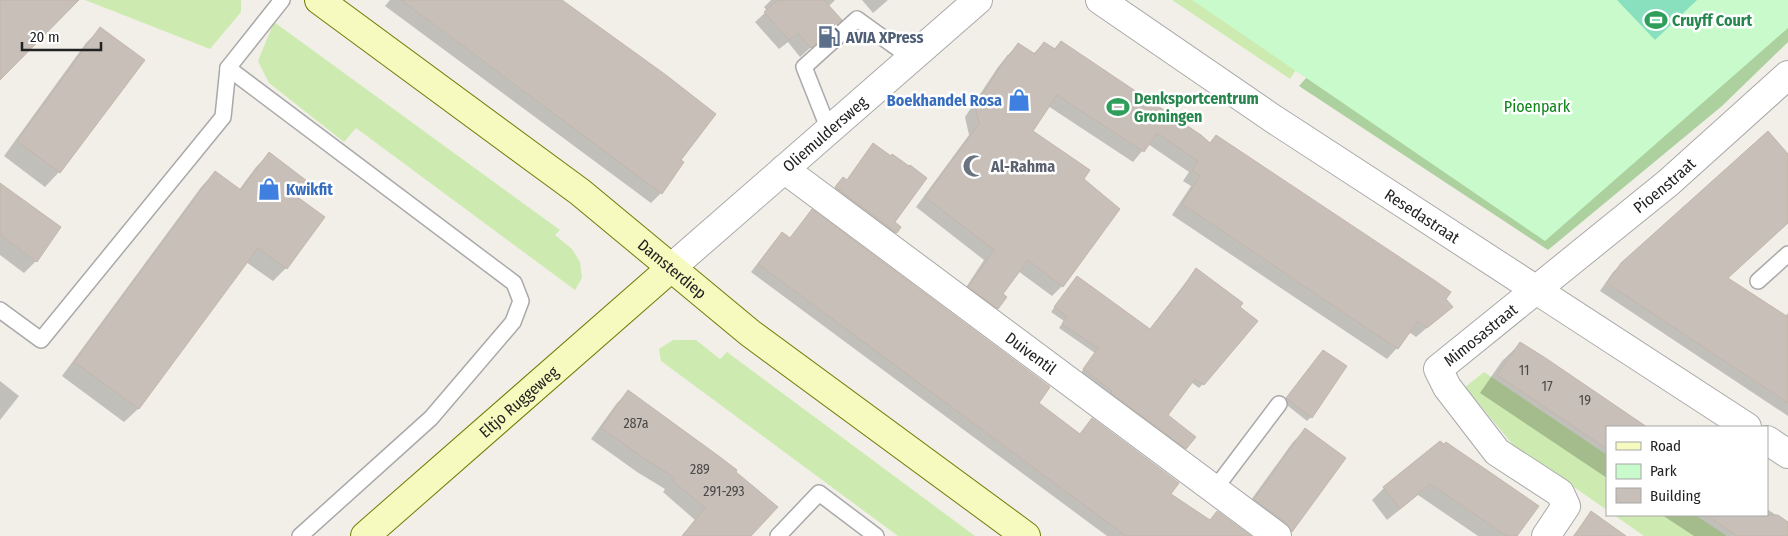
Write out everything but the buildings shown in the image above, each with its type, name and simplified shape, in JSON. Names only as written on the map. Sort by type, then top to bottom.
[{"type":"main road","name":"Damsterdiep","points":[[319,0],[580,192],[750,333],[1026,536]]},
{"type":"main road","name":"Eltjo Ruggeweg","points":[[365,536],[671,268]]},
{"type":"street","name":"Oliemuldersweg","points":[[671,268],[978,0]]},
{"type":"street","name":"Resedastraat","points":[[1100,0],[1272,118],[1745,426]]},
{"type":"street","name":"Pioenstraat","points":[[1536,290],[1668,182],[1788,75]]},
{"type":"street","name":"Duiventil","points":[[784,169],[1277,536]]},
{"type":"street","name":"Mimosastraat","points":[[1536,290],[1438,369],[1447,387],[1497,452],[1560,493],[1566,506],[1546,536]]},
{"type":"street","points":[[1768,441],[1788,454]]},
{"type":"lane","points":[[0,310],[42,340],[223,117],[228,68],[282,0]]},
{"type":"lane","points":[[829,130],[804,68],[857,19],[911,58]]},
{"type":"lane","points":[[228,68],[514,283],[521,300],[513,322],[431,418],[300,536]]},
{"type":"lane","points":[[1758,281],[1788,254]]},
{"type":"lane","points":[[1214,490],[1280,404]]},
{"type":"lane","points":[[778,536],[819,493],[876,536]]},
{"type":"green space","points":[[85,0],[241,0],[241,12],[210,49]]},
{"type":"green space","points":[[1172,0],[1359,0],[1313,44],[1290,79]]},
{"type":"green space","name":"Pioenpark","points":[[1192,0],[1788,0],[1788,28],[1545,241]]},
{"type":"green space","name":"Cruyff Court","points":[[1617,0],[1697,0],[1655,40]]},
{"type":"green space","name":"Pioenpark","points":[[1788,0],[1788,42],[1722,106],[1548,250],[1299,86],[1349,29]]},
{"type":"green space","points":[[274,22],[560,230],[555,235],[572,249],[580,262],[582,278],[575,290],[356,128],[344,142],[269,83],[258,61]]},
{"type":"green space","points":[[673,340],[696,340],[720,359],[727,352],[975,536],[898,536],[661,361],[659,349]]},
{"type":"green space","points":[[1484,372],[1606,454],[1606,509],[1513,445],[1465,387]]},
{"type":"green space","points":[[1615,516],[1697,516],[1727,536],[1644,536]]},
{"type":"place","name":"Cruyff Court","points":[[1656,20]]},
{"type":"place","name":"AVIA XPress","points":[[829,37]]},
{"type":"place","name":"Boekhandel Rosa","points":[[1019,100]]},
{"type":"place","name":"Denksportcentrum Groningen","points":[[1118,107]]},
{"type":"place","name":"Al-Rahma","points":[[974,166]]},
{"type":"place","name":"Kwikfit","points":[[269,189]]}]
